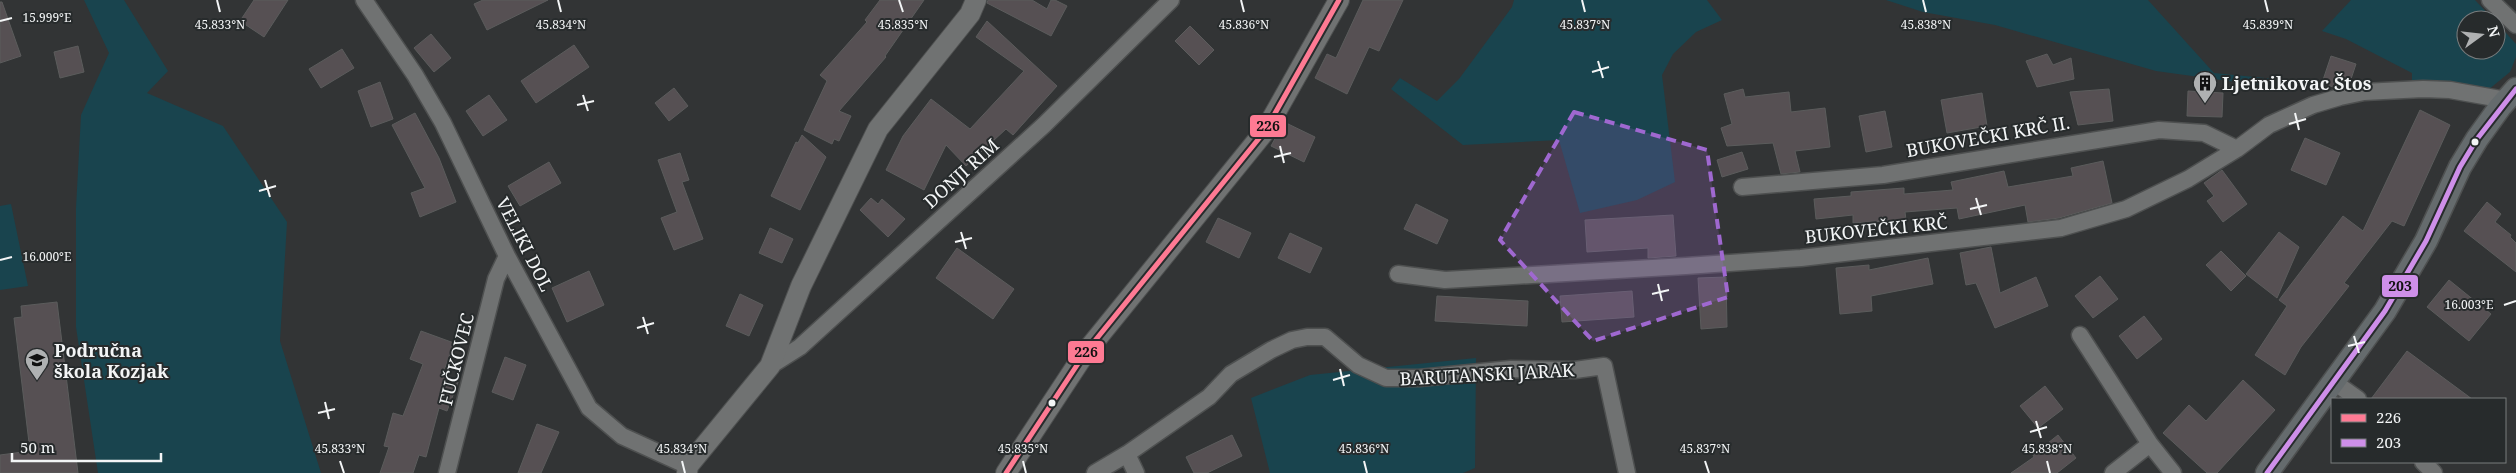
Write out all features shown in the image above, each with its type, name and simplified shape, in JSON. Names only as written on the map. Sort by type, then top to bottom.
[{"type":"main road","points":[[2267,473],[2395,295],[2426,241],[2460,168],[2477,140],[2511,94]]},
{"type":"street","points":[[688,469],[770,366],[802,286],[878,129],[970,14],[976,0]]},
{"type":"street","name":"DONJI RIM","points":[[770,366],[800,347],[1036,132],[1172,0]]},
{"type":"street","points":[[1006,473],[1085,352],[1265,131],[1339,0]]},
{"type":"street","points":[[2490,0],[2516,25]]},
{"type":"street","name":"VELIKI DOL","points":[[366,1],[415,75],[443,123],[507,256],[589,408],[622,436],[688,469]]},
{"type":"street","name":"BUKOVEČKI KRČ","points":[[1398,274],[1445,280],[1686,266],[1800,258],[2061,228],[2126,209],[2188,179],[2237,149],[2269,125],[2312,105],[2364,92],[2422,89],[2511,94]]},
{"type":"street","name":"BUKOVEČKI KRČ II.","points":[[1742,187],[1883,174],[2159,130],[2204,133],[2237,149]]},
{"type":"street","name":"FUČKOVEC","points":[[447,473],[496,279],[507,256]]},
{"type":"street","points":[[2080,336],[2150,444],[2173,473]]},
{"type":"street","name":"BARUTANSKI JARAK","points":[[1095,473],[1127,454],[1209,397],[1231,374],[1271,350],[1292,340],[1307,337],[1325,337],[1358,365],[1386,378],[1511,370],[1575,370],[1604,366],[1627,473]]},
{"type":"street","points":[[2334,382],[2357,398]]},
{"type":"street","points":[[2114,473],[2150,444]]},
{"type":"street","points":[[1127,454],[1136,473]]},
{"type":"street","points":[[2424,463],[2434,473]]},
{"type":"highlighted area","points":[[1574,112],[1707,150],[1728,297],[1593,341],[1500,240]]},
{"type":"shaded area","points":[[84,0],[124,0],[168,71],[147,93],[223,126],[287,222],[280,341],[321,473],[98,473],[76,327],[76,208],[81,115],[109,53]]},
{"type":"shaded area","points":[[1514,0],[1707,0],[1722,20],[1696,32],[1673,54],[1662,75],[1675,182],[1637,200],[1580,213],[1559,140],[1463,145],[1391,89],[1400,78],[1437,101],[1459,79],[1512,7]]},
{"type":"shaded area","points":[[1886,0],[2148,0],[2214,73],[2275,79],[2272,87],[2156,71],[1995,25],[1923,12]]},
{"type":"shaded area","points":[[2351,0],[2475,0],[2484,10],[2456,10],[2456,60],[2506,60],[2506,33],[2516,44],[2516,57],[2510,72],[2488,90],[2412,83],[2412,73],[2346,39],[2322,31]]},
{"type":"shaded area","points":[[11,204],[28,286],[0,290],[0,206]]},
{"type":"shaded area","points":[[1476,358],[1475,468],[1463,473],[1270,473],[1251,398],[1310,375]]},
{"type":"building","points":[[254,0],[288,0],[264,37],[240,21]]},
{"type":"building","points":[[483,0],[548,0],[487,30],[474,4]]},
{"type":"building","points":[[880,0],[924,0],[886,57],[839,111],[851,116],[839,141],[834,139],[832,144],[804,130],[827,81],[820,75],[867,22],[865,20]]},
{"type":"building","points":[[988,0],[1032,0],[1047,9],[1051,0],[1055,0],[1067,6],[1051,36],[987,3]]},
{"type":"building","points":[[1363,0],[1403,0],[1379,51],[1369,47],[1347,94],[1315,78],[1327,54],[1336,58]]},
{"type":"building","points":[[0,2],[2,2],[21,56],[0,63]]},
{"type":"building","points":[[987,21],[1057,86],[1013,135],[1006,129],[966,166],[946,145],[924,190],[886,170],[903,136],[931,99],[970,129],[1024,71],[976,37]]},
{"type":"building","points":[[1190,26],[1214,50],[1199,65],[1175,41]]},
{"type":"building","points":[[431,34],[451,58],[434,72],[414,48]]},
{"type":"building","points":[[574,45],[589,67],[536,103],[521,81]]},
{"type":"building","points":[[78,46],[84,72],[60,78],[54,52]]},
{"type":"building","points":[[342,49],[354,68],[321,88],[309,69]]},
{"type":"building","points":[[2047,54],[2053,65],[2071,58],[2074,79],[2037,87],[2026,61]]},
{"type":"building","points":[[2331,56],[2356,64],[2349,85],[2336,88],[2322,83]]},
{"type":"building","points":[[380,82],[393,119],[371,127],[358,91]]},
{"type":"building","points":[[674,88],[688,106],[669,121],[655,103]]},
{"type":"building","points":[[1743,89],[1745,97],[1789,92],[1791,112],[1825,108],[1830,147],[1795,151],[1800,172],[1781,174],[1773,143],[1727,146],[1721,128],[1732,124],[1724,94]]},
{"type":"building","points":[[2109,89],[2113,121],[2078,125],[2070,92]]},
{"type":"building","name":"Ljetnikovac Štos","points":[[2188,91],[2223,93],[2222,117],[2187,116]]},
{"type":"building","points":[[1982,93],[1987,126],[1947,133],[1941,100]]},
{"type":"building","points":[[489,95],[507,120],[483,136],[466,111]]},
{"type":"building","points":[[2420,110],[2450,125],[2404,226],[2392,221],[2344,283],[2349,286],[2301,347],[2285,375],[2255,355],[2287,306],[2279,300],[2343,216],[2363,231]]},
{"type":"building","points":[[1885,111],[1892,147],[1866,152],[1859,116]]},
{"type":"building","points":[[415,113],[439,158],[456,202],[420,217],[411,193],[425,188],[392,125]]},
{"type":"building","points":[[1284,122],[1315,137],[1304,162],[1271,146]]},
{"type":"building","points":[[802,135],[826,157],[800,210],[771,196],[796,142],[798,143]]},
{"type":"building","points":[[2305,138],[2340,153],[2326,185],[2291,170]]},
{"type":"building","points":[[1742,152],[1748,169],[1722,177],[1717,160]]},
{"type":"building","points":[[680,153],[689,180],[682,182],[703,239],[674,250],[661,218],[677,212],[658,160]]},
{"type":"building","points":[[2103,161],[2112,203],[2059,218],[2028,222],[2025,205],[1959,219],[1957,208],[1905,212],[1906,220],[1853,223],[1853,215],[1816,219],[1814,199],[1851,196],[1851,192],[1904,188],[1904,194],[1953,190],[1951,182],[2004,171],[2008,187],[2073,176],[2071,168]]},
{"type":"building","points":[[549,162],[561,183],[520,206],[508,186]]},
{"type":"building","points":[[2222,170],[2247,204],[2223,222],[2207,201],[2214,196],[2204,183]]},
{"type":"building","points":[[871,198],[878,204],[882,199],[905,219],[888,237],[860,210]]},
{"type":"building","points":[[2487,202],[2501,214],[2495,222],[2511,235],[2510,237],[2516,243],[2516,272],[2464,231]]},
{"type":"building","points":[[1416,204],[1448,220],[1437,244],[1404,229]]},
{"type":"building","points":[[1673,215],[1676,256],[1648,258],[1648,248],[1587,252],[1585,220]]},
{"type":"building","points":[[1218,218],[1251,233],[1239,258],[1206,242]]},
{"type":"building","points":[[770,228],[793,239],[782,263],[759,253]]},
{"type":"building","points":[[2279,232],[2299,247],[2277,298],[2246,274]]},
{"type":"building","points":[[1290,233],[1322,248],[1310,273],[1278,258]]},
{"type":"building","points":[[1991,247],[2000,293],[2036,277],[2048,306],[1995,328],[1976,283],[1966,285],[1960,253]]},
{"type":"building","points":[[957,248],[1014,289],[993,319],[936,278]]},
{"type":"building","points":[[2221,251],[2246,276],[2231,291],[2206,265]]},
{"type":"building","points":[[1928,258],[1933,284],[1871,296],[1872,311],[1840,314],[1836,268],[1869,265],[1869,270]]},
{"type":"building","points":[[589,271],[604,305],[567,322],[552,288]]},
{"type":"building","points":[[2100,276],[2118,299],[2093,318],[2075,296]]},
{"type":"building","points":[[1726,277],[1727,327],[1701,329],[1698,278]]},
{"type":"building","points":[[2449,280],[2491,314],[2469,341],[2427,307]]},
{"type":"building","points":[[1632,291],[1634,317],[1562,322],[1560,296]]},
{"type":"building","points":[[740,294],[763,305],[749,336],[726,326]]},
{"type":"building","points":[[1437,296],[1528,301],[1527,326],[1435,321]]},
{"type":"building","points":[[57,302],[78,473],[0,473],[0,455],[30,451],[14,318],[22,317],[21,306]]},
{"type":"building","points":[[2144,316],[2162,339],[2137,359],[2119,336]]},
{"type":"building","points":[[421,331],[454,343],[442,376],[458,382],[447,411],[439,408],[426,457],[419,455],[413,473],[380,473],[389,447],[384,446],[393,413],[403,416],[423,364],[410,359]]},
{"type":"building","points":[[2407,351],[2471,398],[2372,398]]},
{"type":"building","points":[[505,357],[526,365],[513,400],[492,392]]},
{"type":"building","points":[[2243,380],[2275,410],[2217,473],[2207,473],[2163,433],[2189,405],[2206,421]]},
{"type":"building","points":[[2045,386],[2063,409],[2038,428],[2020,406]]},
{"type":"building","points":[[537,424],[559,432],[541,473],[518,473]]},
{"type":"building","points":[[1232,435],[1242,456],[1207,473],[1194,473],[1186,457]]},
{"type":"building","points":[[2058,435],[2076,458],[2057,473],[2011,473],[2034,457],[2033,455]]},
{"type":"transit line","name":"226","points":[[1006,473],[1085,353],[1265,131],[1339,0]]},
{"type":"transit line","name":"203","points":[[2267,473],[2385,311],[2426,241],[2460,167],[2477,139],[2516,89]]},
{"type":"place","name":"Ljetnikovac Štos","points":[[2205,104]]},
{"type":"place","name":"Područna škola Kozjak","points":[[37,381]]}]
